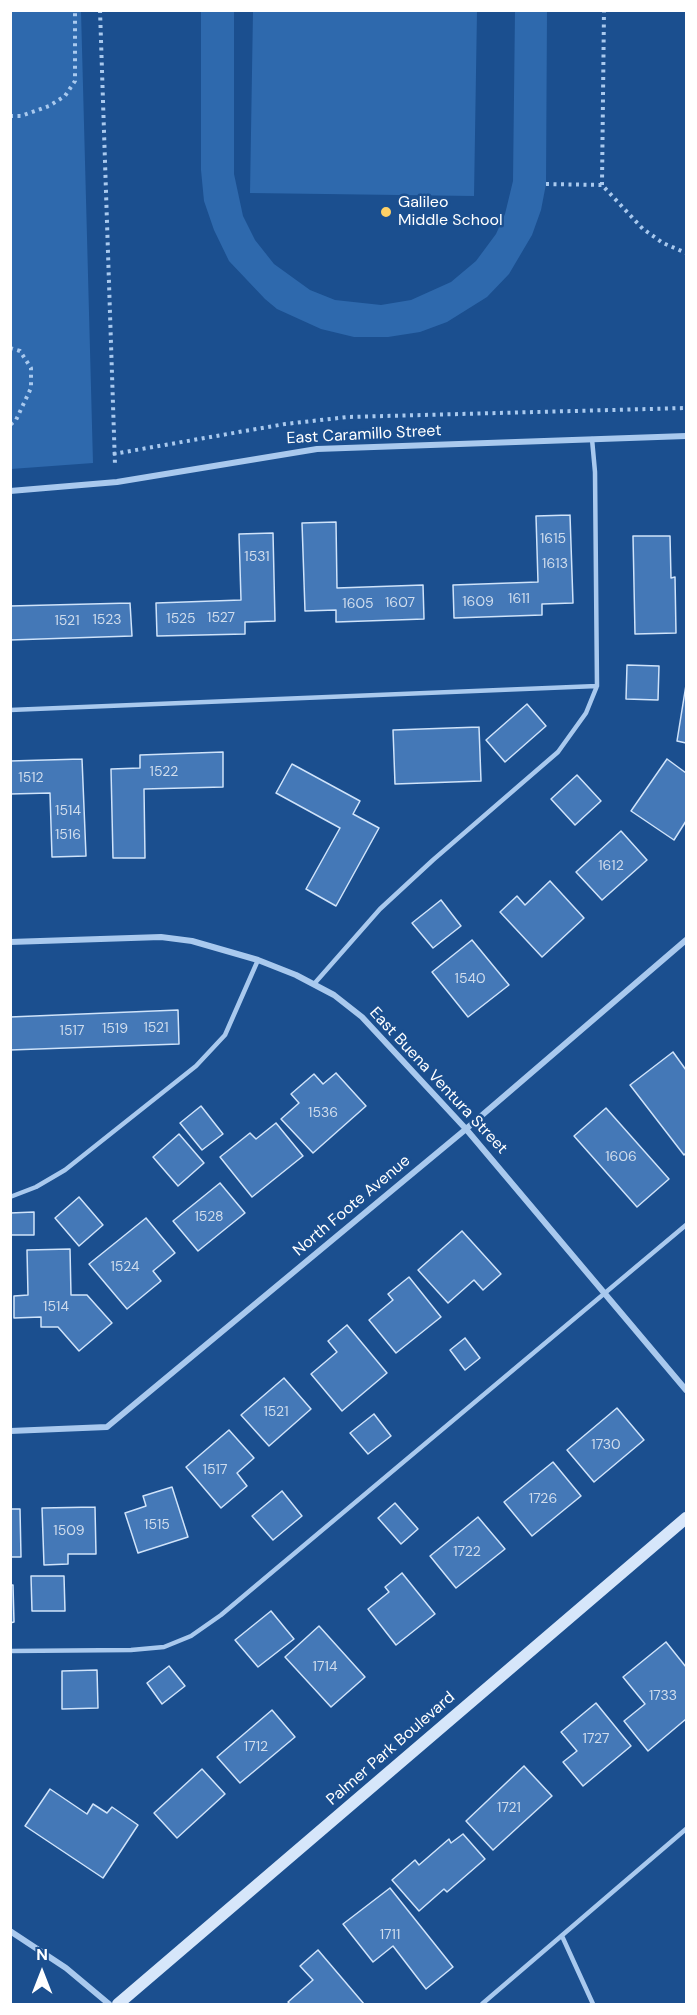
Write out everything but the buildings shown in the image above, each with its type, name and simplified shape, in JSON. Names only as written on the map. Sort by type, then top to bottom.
[{"type":"main road","name":"Palmer Park Boulevard","points":[[117,2004],[687,1518]]},
{"type":"street","name":"East Caramillo Street","points":[[10,491],[117,482],[317,449],[687,436]]},
{"type":"street","name":"East Buena Ventura Street","points":[[10,942],[161,937],[192,941],[258,960],[314,984],[362,1017],[466,1129],[687,1390]]},
{"type":"street","name":"North Foote Avenue","points":[[10,1431],[107,1427],[466,1129],[687,940]]},
{"type":"street","points":[[10,1931],[66,1968],[109,2004]]},
{"type":"lane","points":[[314,984],[380,909],[442,852],[558,753],[586,713],[597,686],[595,472],[592,439]]},
{"type":"lane","points":[[10,710],[597,686]]},
{"type":"lane","points":[[10,1197],[36,1187],[65,1170],[196,1065],[225,1035],[258,960]]},
{"type":"lane","points":[[10,1651],[131,1650],[164,1647],[191,1636],[230,1608],[687,1225]]},
{"type":"lane","points":[[482,2004],[687,1829]]},
{"type":"lane","points":[[562,1936],[593,2004]]},
{"type":"path","points":[[10,116],[21,116],[49,106],[65,96],[75,81],[75,10]]},
{"type":"path","points":[[100,10],[113,454],[117,482]]},
{"type":"path","points":[[604,10],[602,185],[643,229],[663,243],[687,253]]},
{"type":"path","points":[[546,184],[602,185]]},
{"type":"path","points":[[10,348],[20,351],[31,368],[31,388],[16,420],[10,425]]},
{"type":"path","points":[[113,454],[285,424],[348,417],[687,408]]},
{"type":"shaded area","points":[[10,11],[81,11],[93,463],[11,469]]},
{"type":"shaded area","points":[[201,11],[234,11],[234,174],[243,216],[255,240],[274,264],[310,290],[335,300],[381,305],[411,300],[451,282],[476,261],[496,234],[505,214],[513,181],[515,11],[547,11],[546,184],[541,210],[532,235],[509,274],[487,297],[447,322],[420,332],[388,337],[354,337],[321,329],[277,309],[265,299],[229,261],[214,230],[204,201],[201,170]]},
{"type":"shaded area","points":[[253,11],[477,11],[474,196],[250,193]]},
{"type":"place","name":"Galileo Middle School","points":[[386,212]]}]
